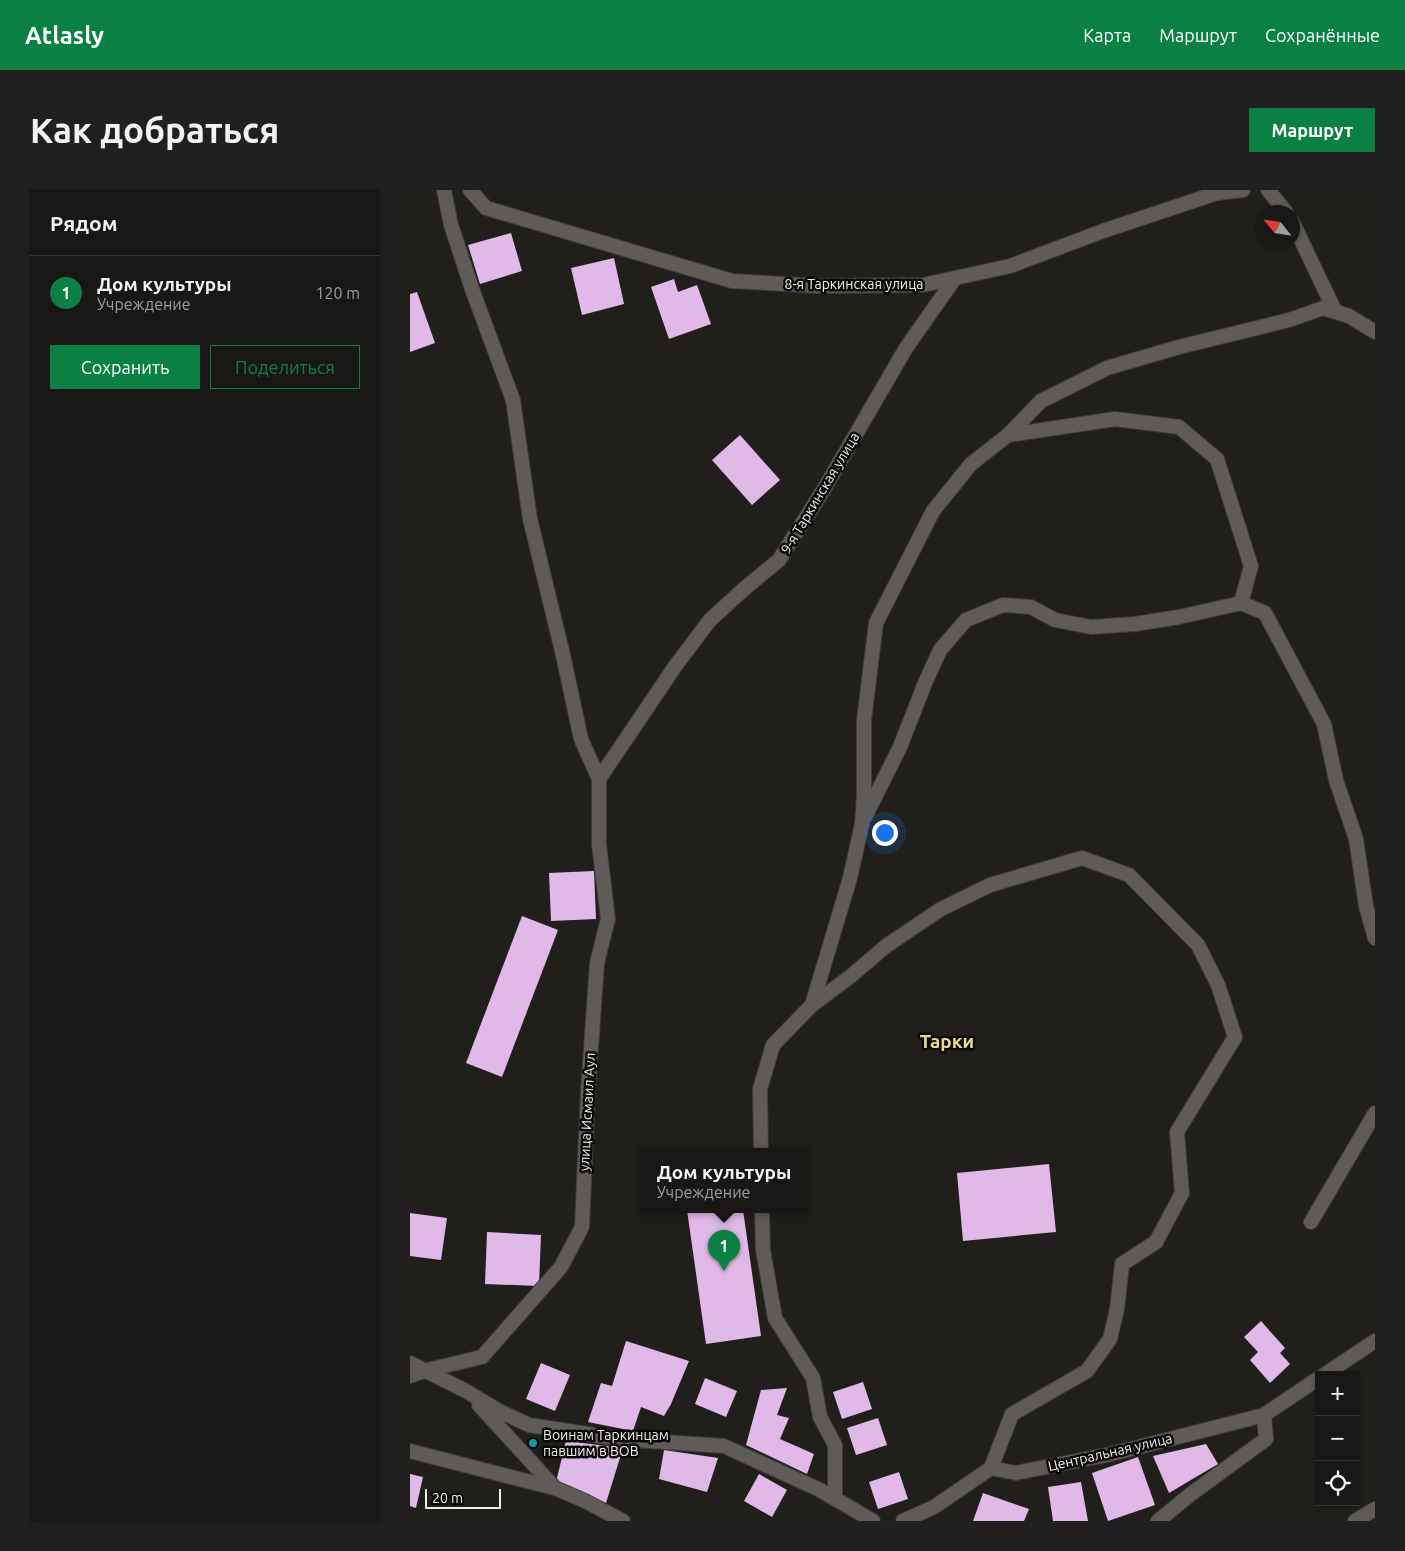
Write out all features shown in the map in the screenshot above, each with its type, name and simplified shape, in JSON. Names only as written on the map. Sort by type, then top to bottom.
[{"type":"street","points":[[444,190],[451,225],[472,289],[513,400],[530,519],[581,739],[599,778]]},
{"type":"street","name":"8-я Таркинская улица","points":[[470,190],[486,208],[732,281],[819,286],[923,285],[1010,266],[1103,231],[1189,202],[1217,193],[1243,190]]},
{"type":"street","points":[[1268,190],[1280,205]]},
{"type":"street","points":[[1300,238],[1335,311]]},
{"type":"street","name":"9-я Таркинская улица","points":[[599,778],[676,665],[710,620],[779,560],[824,489],[906,348],[955,278]]},
{"type":"street","points":[[812,1005],[850,878],[862,824],[864,720],[876,623],[933,511],[971,464],[1008,435],[1041,401],[1108,368],[1178,347],[1289,320],[1323,308],[1349,316],[1375,332]]},
{"type":"street","points":[[1008,435],[1115,419],[1179,426],[1217,458],[1251,566],[1241,603]]},
{"type":"street","points":[[862,824],[900,747],[924,682],[940,650],[966,620],[1003,605],[1031,607],[1055,620],[1091,627],[1179,617],[1241,603],[1265,613],[1324,724],[1336,780],[1356,839],[1366,906],[1375,938]]},
{"type":"street","name":"улица Исмаил Аул","points":[[410,1376],[482,1357],[561,1267],[582,1226],[588,1090],[597,964],[608,919],[599,844],[599,778]]},
{"type":"street","points":[[761,1148],[760,1089],[773,1045],[812,1005],[886,946],[941,909],[990,885],[1082,858],[1129,876],[1198,945],[1218,985],[1234,1037],[1176,1132],[1182,1193],[1156,1242],[1122,1264],[1117,1309],[1110,1340],[1087,1371],[1012,1414],[991,1468],[934,1507],[903,1521]]},
{"type":"street","points":[[1312,1222],[1375,1113]]},
{"type":"street","points":[[762,1213],[763,1250],[776,1318],[813,1378],[820,1417],[835,1445],[835,1499]]},
{"type":"street","points":[[1330,1371],[1375,1341]]},
{"type":"street","points":[[410,1363],[427,1370],[498,1411],[529,1425],[620,1439],[724,1446],[820,1490],[873,1521]]},
{"type":"street","name":"Центральная улица","points":[[991,1468],[1016,1473],[1111,1454],[1264,1415],[1315,1381]]},
{"type":"street","points":[[466,1392],[555,1488]]},
{"type":"street","points":[[1158,1521],[1191,1494],[1266,1440],[1264,1415]]},
{"type":"street","points":[[410,1451],[555,1488],[623,1521]]},
{"type":"street","points":[[1355,1521],[1375,1509]]},
{"type":"building","points":[[511,233],[522,271],[480,284],[468,245]]},
{"type":"building","points":[[614,258],[624,304],[582,315],[571,268]]},
{"type":"building","points":[[674,279],[678,292],[697,285],[711,324],[669,339],[651,287]]},
{"type":"building","points":[[417,292],[435,343],[410,352],[410,294]]},
{"type":"building","points":[[740,435],[780,480],[752,505],[712,460]]},
{"type":"building","points":[[594,871],[596,919],[551,921],[549,873]]},
{"type":"building","points":[[522,916],[558,930],[502,1077],[466,1063]]},
{"type":"building","points":[[1049,1164],[1056,1232],[963,1241],[957,1173]]},
{"type":"building","points":[[410,1213],[447,1218],[441,1260],[410,1256]]},
{"type":"building","points":[[687,1213],[743,1213],[761,1336],[706,1344]]},
{"type":"building","points":[[487,1232],[541,1235],[539,1286],[485,1284]]},
{"type":"building","points":[[1261,1321],[1285,1348],[1280,1353],[1290,1364],[1270,1383],[1250,1360],[1258,1352],[1244,1337]]},
{"type":"building","points":[[626,1341],[689,1361],[664,1416],[641,1407],[633,1431],[588,1422],[601,1383],[612,1386]]},
{"type":"building","points":[[541,1363],[570,1375],[555,1411],[526,1399]]},
{"type":"building","points":[[705,1378],[737,1391],[726,1417],[695,1404]]},
{"type":"building","points":[[863,1382],[872,1409],[842,1419],[833,1392]]},
{"type":"building","points":[[787,1388],[777,1415],[789,1418],[780,1439],[814,1454],[807,1474],[746,1445],[761,1390]]},
{"type":"building","points":[[878,1418],[887,1445],[856,1455],[847,1428]]},
{"type":"building","points":[[566,1441],[623,1448],[606,1503],[556,1482]]},
{"type":"building","points":[[1206,1444],[1218,1464],[1169,1493],[1153,1456]]},
{"type":"building","points":[[664,1450],[718,1458],[707,1492],[659,1479]]},
{"type":"building","points":[[1138,1457],[1155,1505],[1108,1521],[1092,1473]]},
{"type":"building","points":[[899,1472],[908,1499],[878,1509],[869,1482]]},
{"type":"building","points":[[410,1474],[423,1477],[416,1508],[410,1506]]},
{"type":"building","points":[[759,1474],[787,1490],[772,1517],[744,1501]]},
{"type":"building","points":[[1081,1482],[1088,1521],[1053,1521],[1048,1487]]},
{"type":"building","points":[[983,1493],[1029,1509],[1024,1521],[973,1521]]},
{"type":"place","name":"Дом культуры","points":[[724,1271]]},
{"type":"place","name":"Воинам Таркинцам павшим в ВОВ","points":[[533,1443]]},
{"type":"district","name":"Тарки","points":[[947,1041]]}]
